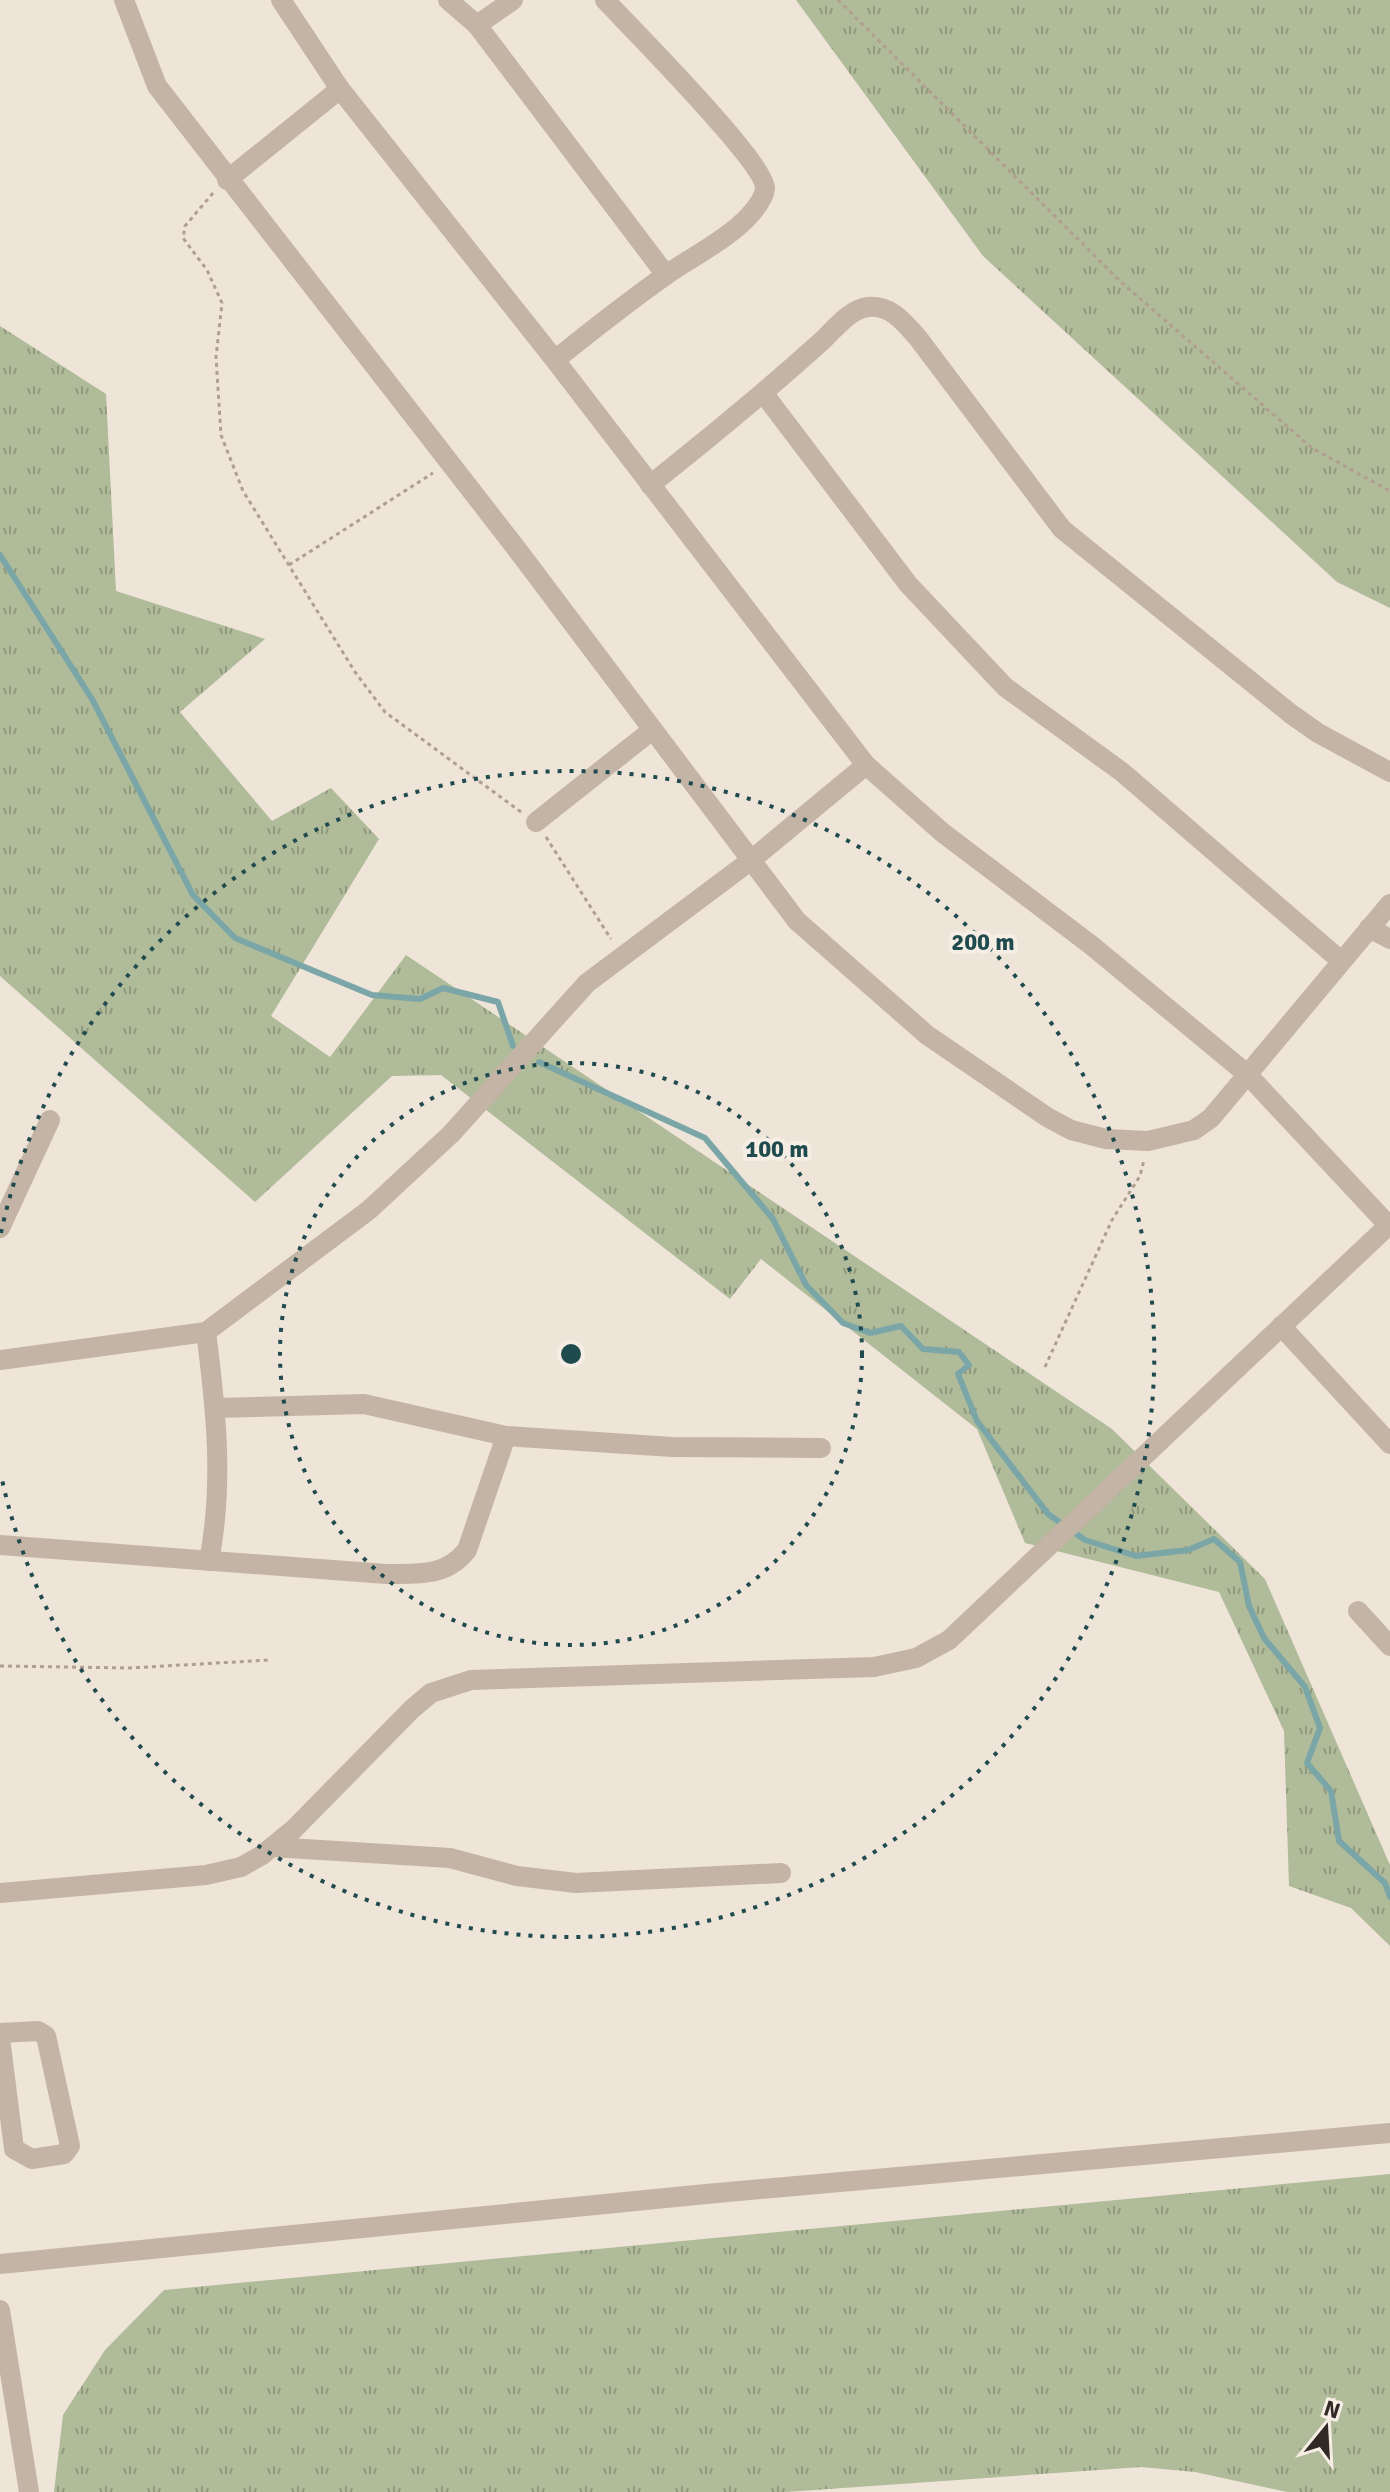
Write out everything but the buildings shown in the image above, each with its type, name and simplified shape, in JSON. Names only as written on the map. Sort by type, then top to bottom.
[{"type":"street","points":[[124,0],[157,86],[227,180],[450,462],[750,861],[797,921],[927,1035],[1071,1130],[1106,1139],[1148,1141],[1194,1130],[1211,1118],[1340,960],[1390,904]]},
{"type":"street","points":[[0,1893],[206,1875],[241,1867],[272,1847],[431,1693],[471,1680],[838,1669],[899,1664],[930,1653],[949,1640],[1075,1517],[1390,1226],[1247,1074],[1091,945],[943,833],[866,765],[555,360],[340,89],[281,0]]},
{"type":"street","points":[[448,0],[477,25],[666,275]]},
{"type":"street","points":[[477,25],[513,0]]},
{"type":"street","points":[[555,360],[749,215],[763,197],[763,180],[742,150],[605,0]]},
{"type":"street","points":[[227,180],[340,89]]},
{"type":"street","points":[[650,485],[764,394],[847,317],[865,307],[880,307],[897,314],[1062,529],[1291,714],[1330,740],[1390,772]]},
{"type":"street","points":[[764,394],[908,584],[1005,687],[1122,772],[1340,960]]},
{"type":"street","points":[[536,822],[651,731]]},
{"type":"street","points":[[0,1360],[206,1332],[304,1262],[369,1210],[451,1134],[559,1010],[621,955],[750,861],[866,765]]},
{"type":"street","points":[[1369,928],[1390,939]]},
{"type":"street","points":[[0,1228],[50,1120]]},
{"type":"street","points":[[1281,1326],[1390,1444]]},
{"type":"street","points":[[206,1332],[216,1408],[218,1499],[209,1561]]},
{"type":"street","points":[[216,1408],[364,1404],[506,1436],[672,1447],[821,1448]]},
{"type":"street","points":[[0,1545],[386,1574],[428,1573],[455,1565],[467,1550],[506,1436]]},
{"type":"street","points":[[1358,1611],[1390,1646]]},
{"type":"street","points":[[272,1847],[450,1858],[530,1878],[576,1883],[781,1873]]},
{"type":"street","points":[[38,2031],[46,2036],[70,2146],[64,2154],[32,2159],[14,2149],[0,2035],[38,2031]]},
{"type":"street","points":[[0,2264],[706,2194],[1390,2133]]},
{"type":"street","points":[[0,2310],[29,2492]]},
{"type":"path","points":[[838,0],[1121,282],[1312,448],[1390,491]]},
{"type":"path","points":[[227,180],[185,226],[183,238],[207,270],[222,303],[216,357],[221,435],[243,491],[355,672],[385,712],[536,822],[621,955]]},
{"type":"path","points":[[289,565],[450,462]]},
{"type":"path","points":[[1045,1367],[1112,1220],[1140,1176],[1148,1141]]},
{"type":"path","points":[[0,1666],[129,1668],[270,1660]]},
{"type":"green space","points":[[796,0],[1390,0],[1390,608],[1337,582],[983,256]]},
{"type":"green space","points":[[0,326],[106,394],[116,591],[265,639],[180,712],[272,821],[331,788],[379,839],[271,1016],[330,1057],[406,955],[1112,1429],[1265,1579],[1390,1865],[1390,1946],[1351,1908],[1289,1886],[1284,1731],[1219,1592],[1025,1543],[977,1429],[761,1259],[730,1299],[441,1075],[392,1076],[255,1202],[0,976]]},
{"type":"green space","points":[[1390,2174],[1390,2492],[1287,2492],[1195,2472],[1141,2467],[786,2492],[54,2492],[63,2415],[105,2350],[164,2290]]},
{"type":"waterway","points":[[0,555],[92,699],[193,895],[235,938],[372,995],[420,999],[443,988],[498,1002],[513,1046]]},
{"type":"waterway","points":[[539,1062],[705,1138],[773,1219],[806,1285],[843,1323],[870,1333],[901,1326],[923,1349],[959,1352],[969,1365],[958,1374],[977,1421],[1048,1514],[1085,1540],[1136,1556],[1188,1550],[1214,1539],[1240,1562],[1249,1606],[1264,1638],[1305,1687],[1320,1728],[1307,1763],[1331,1791],[1339,1841],[1385,1883],[1390,1897]]}]
